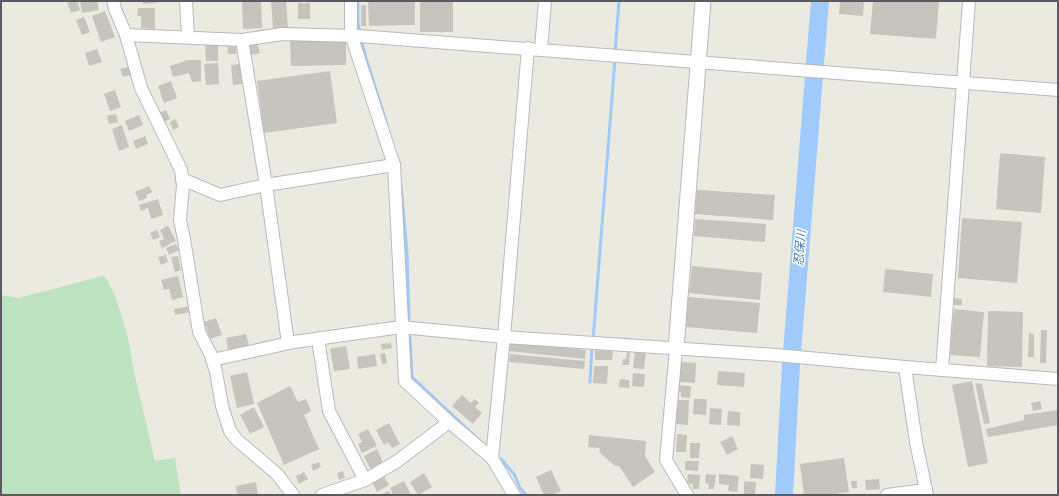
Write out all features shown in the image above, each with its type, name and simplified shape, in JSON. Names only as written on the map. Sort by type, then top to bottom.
[{"type":"street","points":[[113,1],[126,35],[141,88],[181,170],[183,185],[180,220],[199,332],[216,372],[222,406],[230,431],[237,440],[277,474],[293,495]]},
{"type":"street","points":[[186,1],[188,37]]},
{"type":"street","points":[[351,1],[351,35],[394,165],[401,327],[405,381],[449,422],[492,458],[514,495]]},
{"type":"street","points":[[541,49],[545,1]]},
{"type":"street","points":[[687,495],[666,460],[703,1]]},
{"type":"street","points":[[942,370],[969,1]]},
{"type":"street","points":[[126,35],[242,40],[282,34],[351,35],[1058,90]]},
{"type":"street","points":[[242,40],[266,185],[288,343]]},
{"type":"street","points":[[492,458],[504,337],[528,48]]},
{"type":"street","points":[[182,179],[220,195],[266,185],[394,165]]},
{"type":"street","points":[[212,360],[288,343],[401,327],[504,337],[776,355],[1058,379]]},
{"type":"street","points":[[318,339],[330,412],[365,480]]},
{"type":"street","points":[[887,495],[926,493],[916,442],[905,367]]},
{"type":"street","points":[[322,495],[365,480],[396,462],[449,422]]},
{"type":"green space","points":[[103,276],[106,277],[116,298],[128,338],[134,372],[155,461],[175,458],[181,495],[1,495],[1,295],[18,298]]},
{"type":"building","points":[[67,1],[77,1],[80,10],[71,13]]},
{"type":"building","points":[[80,1],[97,1],[99,10],[82,13]]},
{"type":"building","points":[[143,1],[157,1],[157,3],[143,4]]},
{"type":"building","points":[[261,1],[262,28],[243,29],[242,2]]},
{"type":"building","points":[[271,1],[286,1],[288,28],[273,29]]},
{"type":"building","points":[[368,1],[415,1],[415,25],[369,26]]},
{"type":"building","points":[[420,1],[453,1],[453,32],[420,32]]},
{"type":"building","points":[[840,1],[864,1],[863,16],[839,14]]},
{"type":"building","points":[[873,1],[939,1],[936,39],[870,34]]},
{"type":"building","points":[[298,3],[310,3],[310,19],[298,19]]},
{"type":"building","points":[[361,5],[366,5],[366,26],[361,26]]},
{"type":"building","points":[[138,8],[155,8],[155,29],[141,28],[141,16],[137,16]]},
{"type":"building","points":[[105,11],[115,37],[101,42],[92,16]]},
{"type":"building","points":[[84,17],[90,32],[82,35],[76,20]]},
{"type":"building","points":[[346,39],[346,65],[291,66],[290,40]]},
{"type":"building","points":[[257,42],[260,53],[250,55],[248,44]]},
{"type":"building","points":[[227,43],[236,43],[236,54],[228,54]]},
{"type":"building","points":[[205,44],[218,44],[218,61],[206,61]]},
{"type":"building","points":[[97,49],[102,62],[89,66],[85,53]]},
{"type":"building","points":[[188,60],[201,60],[201,81],[192,82],[189,73],[173,77],[170,66]]},
{"type":"building","points":[[218,63],[219,84],[206,85],[204,64]]},
{"type":"building","points":[[240,64],[242,84],[233,85],[231,65]]},
{"type":"building","points":[[128,67],[130,75],[123,77],[120,69]]},
{"type":"building","points":[[330,71],[337,123],[264,133],[257,81]]},
{"type":"building","points":[[171,81],[177,98],[164,103],[158,86]]},
{"type":"building","points":[[115,90],[121,107],[110,111],[104,94]]},
{"type":"building","points":[[166,110],[170,119],[162,123],[157,114]]},
{"type":"building","points":[[116,114],[118,122],[109,124],[107,116]]},
{"type":"building","points":[[139,115],[143,125],[129,131],[125,121]]},
{"type":"building","points":[[175,119],[179,127],[173,130],[170,122]]},
{"type":"building","points":[[122,125],[129,147],[119,151],[112,129]]},
{"type":"building","points":[[145,136],[148,144],[136,149],[133,141]]},
{"type":"building","points":[[1000,153],[1045,157],[1041,213],[996,209]]},
{"type":"building","points":[[149,186],[152,192],[146,195],[147,198],[139,201],[135,192]]},
{"type":"building","points":[[697,190],[775,195],[773,220],[695,214]]},
{"type":"building","points":[[158,199],[163,215],[151,219],[148,208],[141,211],[139,205]]},
{"type":"building","points":[[962,218],[1022,222],[1017,283],[958,278]]},
{"type":"building","points":[[695,219],[766,224],[765,242],[694,236]]},
{"type":"building","points":[[168,226],[176,241],[162,248],[159,241],[164,239],[160,230]]},
{"type":"building","points":[[157,230],[160,237],[153,240],[150,233]]},
{"type":"building","points":[[176,244],[179,250],[169,255],[166,248]]},
{"type":"building","points":[[166,255],[168,262],[161,265],[158,257]]},
{"type":"building","points":[[178,256],[181,270],[175,272],[171,257]]},
{"type":"building","points":[[692,266],[762,273],[760,300],[689,293]]},
{"type":"building","points":[[885,269],[933,274],[931,297],[883,292]]},
{"type":"building","points":[[178,276],[183,297],[172,300],[169,289],[164,290],[161,280]]},
{"type":"building","points":[[688,297],[760,303],[757,333],[686,327]]},
{"type":"building","points":[[954,298],[962,299],[962,305],[954,305]]},
{"type":"building","points":[[190,306],[191,312],[175,315],[174,309]]},
{"type":"building","points":[[954,309],[984,312],[980,357],[950,355]]},
{"type":"building","points":[[988,311],[1023,312],[1022,367],[987,366]]},
{"type":"building","points":[[216,318],[222,335],[210,339],[204,322]]},
{"type":"building","points":[[1041,330],[1047,330],[1046,363],[1040,363]]},
{"type":"building","points":[[1029,333],[1034,334],[1034,357],[1028,357]]},
{"type":"building","points":[[246,334],[249,346],[228,350],[226,338]]},
{"type":"building","points":[[510,342],[586,350],[585,359],[509,351]]},
{"type":"building","points":[[391,343],[392,348],[382,350],[381,344]]},
{"type":"building","points":[[346,346],[350,369],[334,371],[330,349]]},
{"type":"building","points":[[595,350],[613,351],[612,360],[595,360]]},
{"type":"building","points":[[627,351],[630,351],[629,365],[622,365],[623,359],[626,359]]},
{"type":"building","points":[[635,351],[646,352],[644,369],[633,368]]},
{"type":"building","points":[[385,353],[387,363],[382,364],[380,354]]},
{"type":"building","points":[[375,354],[377,366],[358,369],[357,357]]},
{"type":"building","points":[[510,354],[585,361],[584,369],[509,362]]},
{"type":"building","points":[[681,362],[696,363],[695,383],[679,382]]},
{"type":"building","points":[[594,366],[608,366],[607,384],[593,383]]},
{"type":"building","points":[[718,371],[745,373],[744,387],[717,385]]},
{"type":"building","points":[[247,372],[254,404],[237,408],[230,376]]},
{"type":"building","points":[[633,373],[645,374],[644,387],[632,386]]},
{"type":"building","points":[[620,379],[629,380],[629,388],[619,387]]},
{"type":"building","points":[[972,381],[988,463],[968,467],[952,385]]},
{"type":"building","points":[[975,383],[982,384],[990,423],[984,424]]},
{"type":"building","points":[[678,385],[691,386],[690,398],[681,397],[681,392],[678,392]]},
{"type":"building","points":[[290,386],[298,402],[306,399],[311,411],[304,415],[319,449],[284,465],[257,403]]},
{"type":"building","points":[[462,395],[471,403],[475,399],[479,403],[475,407],[482,413],[473,424],[452,406]]},
{"type":"building","points":[[694,399],[707,399],[706,415],[693,414]]},
{"type":"building","points":[[677,400],[689,400],[688,425],[676,424]]},
{"type":"building","points":[[1040,401],[1042,409],[1033,411],[1031,403]]},
{"type":"building","points":[[254,407],[264,427],[250,434],[240,415]]},
{"type":"building","points":[[710,408],[722,409],[721,425],[709,424]]},
{"type":"building","points":[[1058,410],[1058,425],[988,437],[986,429],[1024,420],[1024,415]]},
{"type":"building","points":[[728,411],[740,412],[740,426],[727,425]]},
{"type":"building","points":[[389,423],[400,444],[392,448],[388,442],[384,445],[376,430]]},
{"type":"building","points":[[368,429],[377,446],[362,453],[358,444],[362,442],[358,434]]},
{"type":"building","points":[[677,434],[687,435],[686,452],[676,452]]},
{"type":"building","points":[[589,435],[646,441],[645,456],[655,472],[633,487],[619,466],[615,466],[599,452],[600,448],[588,447]]},
{"type":"building","points":[[732,436],[738,449],[727,455],[720,442]]},
{"type":"building","points":[[690,443],[700,443],[699,458],[690,458]]},
{"type":"building","points":[[377,449],[384,465],[371,470],[364,456]]},
{"type":"building","points":[[844,458],[849,492],[829,495],[804,495],[800,464]]},
{"type":"building","points":[[685,461],[699,461],[698,471],[685,470]]},
{"type":"building","points":[[319,462],[321,467],[313,471],[311,465]]},
{"type":"building","points":[[751,464],[764,465],[763,479],[750,478]]},
{"type":"building","points":[[551,470],[561,491],[552,495],[544,495],[536,477]]},
{"type":"building","points":[[343,471],[345,478],[339,480],[337,473]]},
{"type":"building","points":[[304,472],[308,479],[299,484],[296,476]]},
{"type":"building","points":[[424,473],[432,487],[418,495],[410,482]]},
{"type":"building","points":[[383,474],[389,485],[377,492],[371,480]]},
{"type":"building","points":[[688,474],[700,475],[699,489],[693,489],[693,484],[687,483]]},
{"type":"building","points":[[706,474],[716,475],[714,489],[708,489],[709,484],[705,483]]},
{"type":"building","points":[[719,474],[739,476],[737,492],[728,491],[729,485],[719,484]]},
{"type":"building","points":[[879,479],[880,489],[866,490],[865,480]]},
{"type":"building","points":[[404,481],[411,495],[393,495],[390,488]]},
{"type":"building","points":[[744,481],[756,482],[755,495],[744,495]]},
{"type":"building","points":[[851,481],[857,481],[857,488],[852,488]]},
{"type":"building","points":[[256,482],[258,495],[237,495],[236,486]]},
{"type":"building","points":[[389,491],[391,495],[380,495]]},
{"type":"waterway","points":[[358,1],[358,23],[360,33]]},
{"type":"waterway","points":[[615,53],[619,1]]},
{"type":"waterway","name":"忍保川","points":[[784,495],[791,365],[820,1]]},
{"type":"waterway","points":[[361,39],[387,125]]},
{"type":"waterway","points":[[593,340],[615,59]]},
{"type":"waterway","points":[[401,185],[407,253],[409,319]]},
{"type":"waterway","points":[[410,337],[412,377],[479,440]]},
{"type":"waterway","points":[[590,382],[592,346]]},
{"type":"waterway","points":[[501,459],[514,474],[520,488],[526,495]]}]
